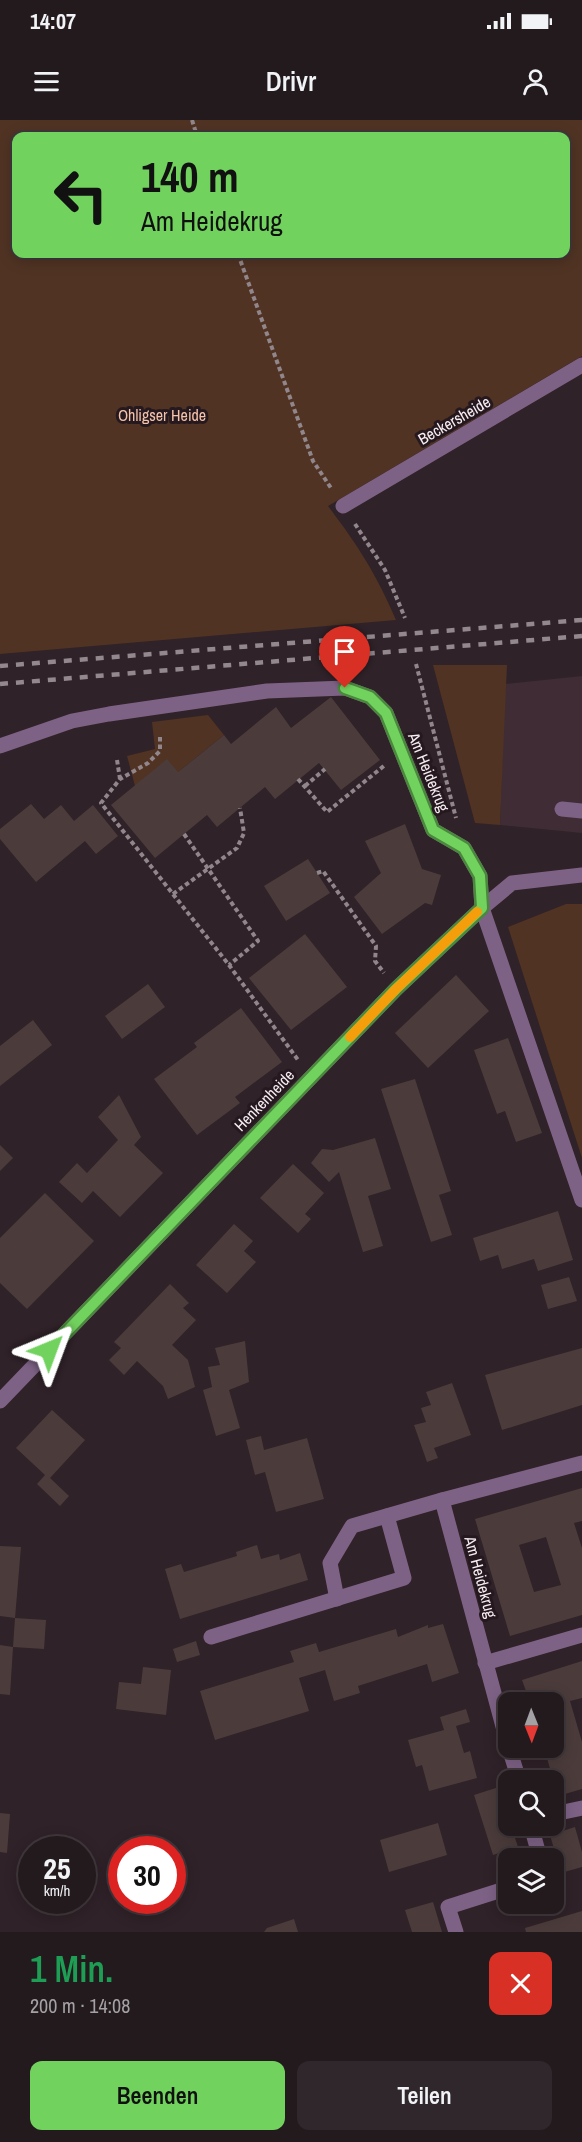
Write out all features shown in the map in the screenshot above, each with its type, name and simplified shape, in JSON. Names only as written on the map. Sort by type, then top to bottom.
[{"type":"street","name":"Beckersheide","points":[[343,506],[582,365]]},
{"type":"street","name":"Am Heidekrug","points":[[0,746],[72,721],[267,691],[345,688],[370,697],[386,713],[433,830],[464,848]]},
{"type":"street","points":[[562,808],[582,811]]},
{"type":"street","points":[[464,848],[480,876],[482,908],[582,1200]]},
{"type":"street","name":"Henkenheide","points":[[0,1401],[396,989],[482,908],[512,883],[582,875]]},
{"type":"street","points":[[337,1599],[330,1563],[352,1526],[582,1463]]},
{"type":"street","name":"Am Heidekrug","points":[[442,1500],[498,1708]]},
{"type":"street","points":[[211,1637],[404,1578],[387,1516]]},
{"type":"street","points":[[485,1663],[582,1635]]},
{"type":"street","points":[[564,1812],[582,1808]]},
{"type":"street","points":[[456,1932],[448,1907],[498,1891]]},
{"type":"path","points":[[239,258],[312,461],[385,570],[405,618]]},
{"type":"path","points":[[416,664],[464,848]]},
{"type":"path","points":[[160,737],[160,751],[148,763],[120,779],[101,803],[229,965],[311,1077]]},
{"type":"path","points":[[298,779],[327,812],[402,752]]},
{"type":"path","points":[[117,760],[120,779]]},
{"type":"path","points":[[304,786],[325,769]]},
{"type":"path","points":[[173,894],[237,848],[244,833],[240,808]]},
{"type":"path","points":[[184,834],[258,941],[229,965]]},
{"type":"path","points":[[317,873],[323,871],[376,946],[375,961],[396,989]]},
{"type":"shaded area","points":[[582,676],[582,833],[500,825],[505,684]]},
{"type":"green space","name":"Ohligser Heide","points":[[0,120],[582,120],[582,356],[328,506],[366,560],[396,620],[0,654]]},
{"type":"green space","points":[[433,665],[507,665],[500,825],[475,823]]},
{"type":"green space","points":[[208,715],[224,735],[178,772],[135,786],[127,756],[155,749],[152,722]]},
{"type":"green space","points":[[566,904],[582,904],[582,1158],[508,927]]},
{"type":"building","points":[[331,697],[380,760],[341,790],[319,763],[275,799],[265,787],[217,827],[207,815],[155,858],[111,805],[167,759],[178,772],[224,735],[231,744],[276,707],[291,728]]},
{"type":"building","points":[[31,804],[44,819],[61,805],[74,821],[93,805],[118,836],[96,854],[85,841],[36,882],[0,839],[0,829]]},
{"type":"building","points":[[405,824],[422,869],[441,875],[432,905],[425,903],[382,934],[354,897],[381,873],[365,841]]},
{"type":"building","points":[[308,859],[330,893],[286,921],[264,886]]},
{"type":"building","points":[[305,934],[347,987],[291,1030],[249,978]]},
{"type":"building","points":[[456,975],[489,1011],[428,1068],[395,1033]]},
{"type":"building","points":[[148,984],[165,1007],[122,1039],[105,1016]]},
{"type":"building","points":[[241,1008],[282,1062],[235,1097],[240,1103],[197,1135],[154,1079],[197,1047],[194,1043]]},
{"type":"building","points":[[33,1020],[52,1045],[0,1086],[0,1046]]},
{"type":"building","points":[[508,1038],[542,1133],[516,1142],[505,1111],[497,1114],[474,1050]]},
{"type":"building","points":[[415,1079],[451,1191],[439,1195],[452,1235],[431,1242],[381,1089]]},
{"type":"building","points":[[119,1095],[141,1137],[134,1145],[163,1173],[120,1217],[93,1191],[82,1203],[59,1182],[77,1163],[87,1173],[118,1140],[98,1117]]},
{"type":"building","points":[[375,1138],[391,1189],[368,1196],[383,1246],[363,1252],[339,1172],[329,1182],[311,1163],[322,1149],[333,1150]]},
{"type":"building","points":[[0,1145],[13,1158],[0,1171]]},
{"type":"building","points":[[293,1164],[324,1193],[305,1214],[311,1219],[298,1233],[260,1198]]},
{"type":"building","points":[[45,1193],[94,1241],[27,1309],[0,1283],[0,1238]]},
{"type":"building","points":[[558,1211],[573,1260],[538,1271],[534,1259],[502,1269],[498,1255],[480,1261],[473,1238]]},
{"type":"building","points":[[234,1224],[253,1241],[244,1251],[256,1262],[227,1293],[196,1265]]},
{"type":"building","points":[[569,1277],[577,1301],[548,1309],[541,1285]]},
{"type":"building","points":[[170,1284],[189,1303],[183,1308],[196,1320],[172,1345],[188,1360],[195,1387],[168,1399],[163,1386],[137,1361],[124,1375],[109,1360],[121,1348],[114,1342]]},
{"type":"building","points":[[245,1341],[249,1382],[229,1390],[240,1428],[216,1436],[203,1390],[212,1387],[208,1367],[220,1365],[215,1348]]},
{"type":"building","points":[[582,1348],[582,1405],[502,1430],[485,1375]]},
{"type":"building","points":[[452,1383],[471,1435],[434,1448],[438,1458],[427,1462],[414,1425],[426,1422],[421,1408],[431,1405],[426,1392]]},
{"type":"building","points":[[52,1410],[85,1440],[50,1478],[69,1496],[60,1506],[37,1484],[45,1475],[16,1448]]},
{"type":"building","points":[[261,1436],[264,1450],[307,1438],[324,1499],[276,1512],[265,1472],[255,1475],[246,1440]]},
{"type":"building","points":[[582,1488],[582,1521],[574,1523],[582,1548],[582,1615],[510,1636],[475,1519]],"holes":[[[546,1537],[561,1585],[534,1592],[519,1545]]]},
{"type":"building","points":[[257,1545],[261,1559],[279,1554],[280,1560],[300,1553],[308,1580],[180,1619],[165,1569],[181,1564],[184,1572],[237,1556],[236,1552]]},
{"type":"building","points":[[0,1546],[21,1547],[15,1618],[0,1616]]},
{"type":"building","points":[[15,1618],[46,1620],[44,1649],[13,1647]]},
{"type":"building","points":[[443,1624],[459,1673],[432,1682],[427,1664],[358,1686],[360,1693],[334,1701],[325,1670],[299,1678],[309,1711],[215,1740],[200,1691],[294,1662],[290,1651],[316,1643],[319,1652],[396,1629],[398,1637],[428,1625],[428,1628]]},
{"type":"building","points":[[196,1641],[200,1655],[177,1662],[173,1649]]},
{"type":"building","points":[[0,1645],[13,1647],[10,1695],[0,1694]]},
{"type":"building","points":[[582,1661],[582,1698],[570,1701],[582,1742],[582,1789],[564,1794],[564,1770],[550,1770],[547,1758],[564,1758],[564,1692],[526,1692],[522,1680]]},
{"type":"building","points":[[143,1667],[171,1670],[166,1715],[116,1709],[119,1682],[141,1684]]},
{"type":"building","points":[[466,1709],[470,1722],[456,1726],[464,1753],[470,1751],[477,1778],[429,1791],[422,1765],[416,1767],[408,1740],[444,1730],[440,1717]]},
{"type":"building","points":[[498,1787],[498,1836],[514,1836],[518,1847],[498,1848],[498,1853],[493,1855],[474,1795]]},
{"type":"building","points":[[0,1813],[10,1814],[7,1853],[0,1852]]},
{"type":"building","points":[[438,1823],[447,1855],[389,1872],[380,1840]]},
{"type":"building","points":[[575,1827],[582,1852],[582,1867],[564,1872],[564,1848],[554,1848],[550,1836],[564,1836],[564,1831]]},
{"type":"building","points":[[433,1902],[442,1932],[412,1932],[405,1910]]},
{"type":"building","points":[[582,1911],[582,1932],[526,1932],[525,1928]]},
{"type":"building","points":[[294,1919],[298,1932],[264,1932],[267,1928]]},
{"type":"railway","points":[[0,666],[582,620]]},
{"type":"railway","points":[[0,684],[582,636]]},
{"type":"slow traffic","points":[[350,1037],[396,989],[477,912]]},
{"type":"route","points":[[49,1350],[396,989],[482,908],[480,876],[464,848],[433,830],[386,713],[370,697],[345,688]]}]
